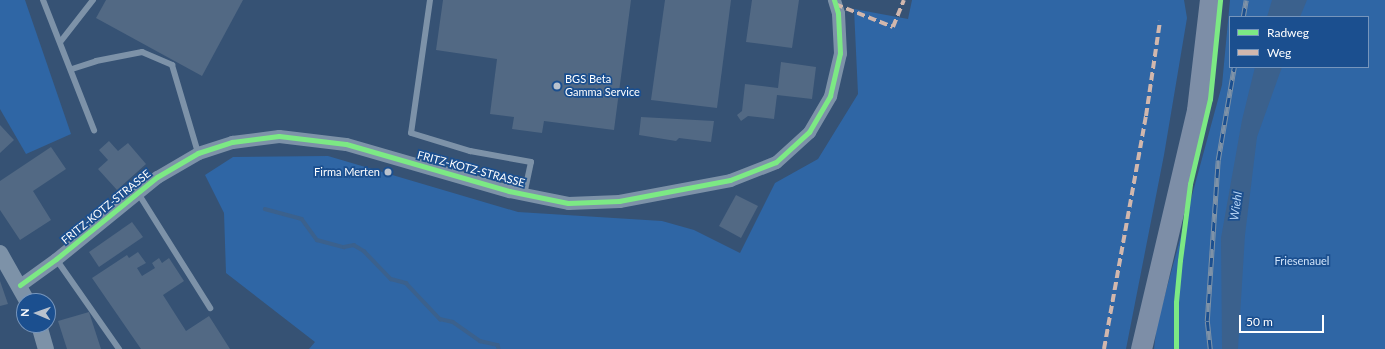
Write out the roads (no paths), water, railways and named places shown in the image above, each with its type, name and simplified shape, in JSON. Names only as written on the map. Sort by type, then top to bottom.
[{"type":"main road","points":[[1143,345],[1196,110],[1210,0]]},
{"type":"street","name":"FRITZ-KOTZ-STRASSE","points":[[20,285],[56,259],[157,178],[198,153],[232,142],[279,136],[346,144],[524,194],[568,203],[619,201],[730,180],[776,162],[809,132],[830,96],[840,53],[838,13],[834,0]]},
{"type":"street","points":[[0,253],[24,293]]},
{"type":"street","points":[[41,333],[46,349]]},
{"type":"lane","points":[[43,0],[72,69],[94,130]]},
{"type":"lane","points":[[61,41],[93,0]]},
{"type":"lane","points":[[430,0],[411,132],[470,152],[531,162],[524,194]]},
{"type":"lane","points":[[72,69],[96,61],[142,52],[172,65],[198,153]]},
{"type":"lane","points":[[138,193],[210,308]]},
{"type":"lane","points":[[56,259],[119,349]]},
{"type":"water","points":[[1272,0],[1307,0],[1300,16],[1267,16]]},
{"type":"water","name":"Wiehl","points":[[1255,68],[1282,68],[1257,137],[1245,235],[1238,349],[1222,349],[1221,238],[1242,120]]},
{"type":"waterway","points":[[265,209],[302,219],[317,240],[344,247],[354,245],[364,251],[391,279],[406,283],[440,319],[453,322],[480,341],[498,345],[499,349]]},
{"type":"railway","points":[[1243,16],[1246,0]]},
{"type":"railway","points":[[1210,349],[1207,321],[1218,160],[1234,68]]},
{"type":"place","name":"BGS Beta Gamma Service","points":[[557,86]]},
{"type":"place","name":"Firma Merten","points":[[388,172]]},
{"type":"park label","name":"Friesenauel","points":[[1302,261]]}]
